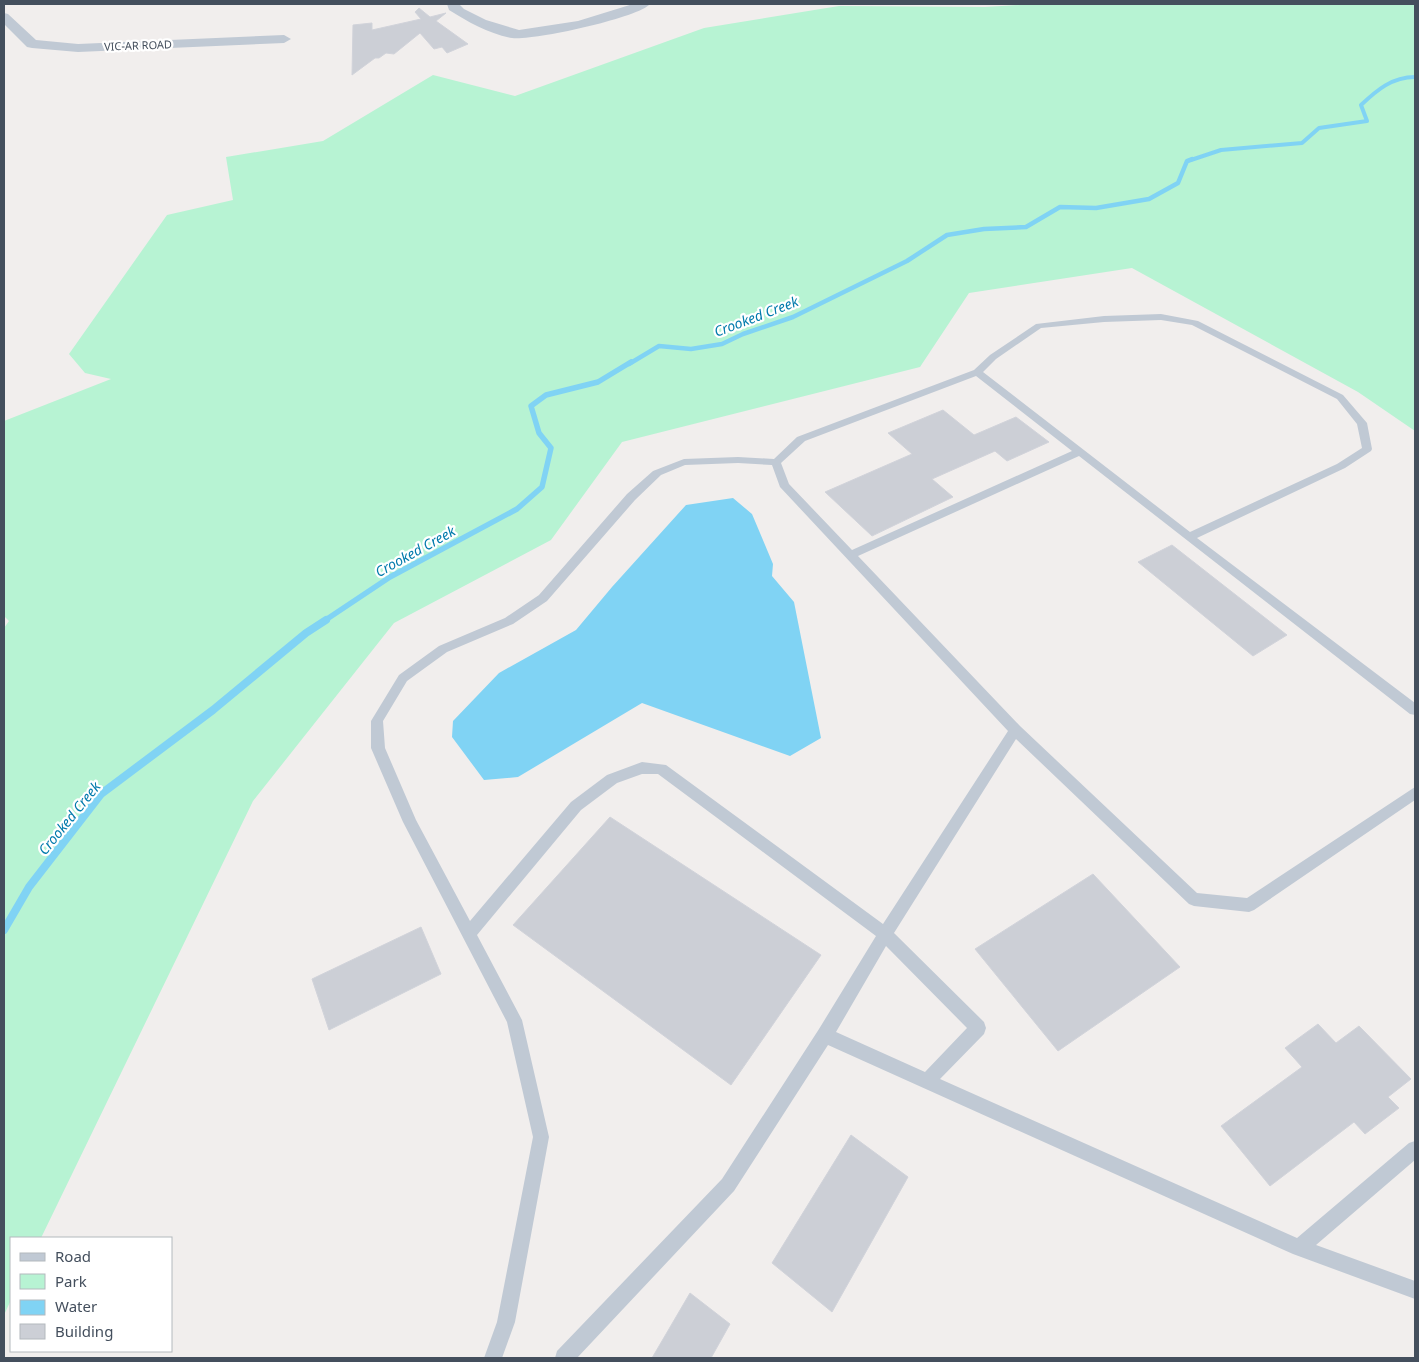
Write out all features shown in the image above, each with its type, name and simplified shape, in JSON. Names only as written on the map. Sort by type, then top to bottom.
[{"type":"street","points":[[452,4],[453,7],[463,14],[492,27],[515,34],[577,26],[617,15],[644,4]]},
{"type":"street","name":"VIC-AR ROAD","points":[[4,17],[32,44],[78,48],[284,39]]},
{"type":"lane","points":[[493,1358],[506,1322],[541,1137],[514,1020],[410,822],[378,748],[377,721],[403,678],[443,650],[509,621],[543,598],[631,497],[657,473],[684,462],[738,460],[776,462],[801,439],[977,372],[993,357],[1038,326],[1104,318],[1161,317],[1195,323],[1340,397],[1362,423],[1367,449],[1341,466],[1189,537]]},
{"type":"lane","points":[[977,372],[1415,710]]},
{"type":"lane","points":[[850,555],[1080,452]]},
{"type":"lane","points":[[776,462],[784,485],[1015,730],[1194,899],[1249,905],[1415,793]]},
{"type":"lane","points":[[564,1358],[728,1186],[826,1035],[885,934],[1015,730]]},
{"type":"lane","points":[[469,934],[576,806],[612,779],[642,768],[662,769],[885,934],[978,1028],[927,1081]]},
{"type":"lane","points":[[826,1035],[1299,1248],[1415,1290]]},
{"type":"lane","points":[[1299,1248],[1415,1149]]},
{"type":"green space","points":[[1036,4],[1415,4],[1415,431],[1358,392],[1132,268],[969,293],[920,367],[622,442],[551,540],[394,623],[253,801],[41,1237],[10,1237],[10,1302],[4,1315],[4,628],[9,621],[4,616],[4,421],[111,379],[85,373],[69,354],[167,215],[233,200],[226,157],[323,141],[433,75],[515,96],[704,28],[839,6],[985,7]]},
{"type":"water","points":[[733,498],[752,514],[773,564],[772,576],[794,602],[821,738],[790,756],[642,703],[518,777],[484,780],[452,737],[453,721],[499,673],[576,630],[686,505]]},
{"type":"building","points":[[419,8],[430,17],[446,13],[436,21],[468,44],[447,53],[442,47],[434,49],[420,33],[394,54],[386,53],[379,58],[375,58],[352,75],[353,25],[372,23],[372,30],[421,19],[415,12]]},
{"type":"building","points":[[943,410],[974,435],[1016,417],[1049,442],[1007,461],[995,451],[932,479],[953,497],[872,536],[825,492],[912,454],[888,433]]},
{"type":"building","points":[[1172,545],[1287,635],[1253,656],[1138,562]]},
{"type":"building","points":[[610,817],[821,955],[731,1085],[513,925]]},
{"type":"building","points":[[1093,874],[1180,967],[1058,1051],[975,949]]},
{"type":"building","points":[[421,927],[441,974],[329,1030],[312,979]]},
{"type":"building","points":[[1318,1024],[1336,1043],[1359,1026],[1411,1079],[1388,1097],[1399,1108],[1365,1134],[1354,1122],[1270,1186],[1221,1126],[1302,1067],[1285,1048]]},
{"type":"building","points":[[851,1135],[908,1177],[832,1312],[772,1263]]},
{"type":"building","points":[[690,1293],[730,1324],[711,1358],[652,1358]]},
{"type":"waterway","name":"Crooked Creek","points":[[1188,161],[1221,150],[1302,143],[1319,128],[1367,121],[1361,105],[1367,99],[1385,85],[1399,79],[1415,77]]},
{"type":"waterway","name":"Crooked Creek","points":[[629,364],[659,346],[691,349],[722,344],[743,334],[793,317],[907,261],[947,235],[984,229],[1026,227],[1060,207],[1096,208],[1149,199],[1178,183],[1187,161],[1192,159]]},
{"type":"waterway","name":"Crooked Creek","points":[[324,621],[390,577],[517,509],[542,487],[551,448],[539,433],[531,406],[546,395],[598,382],[631,362]]},
{"type":"waterway","name":"Crooked Creek","points":[[4,930],[29,887],[101,794],[213,710],[306,633],[326,620]]}]
